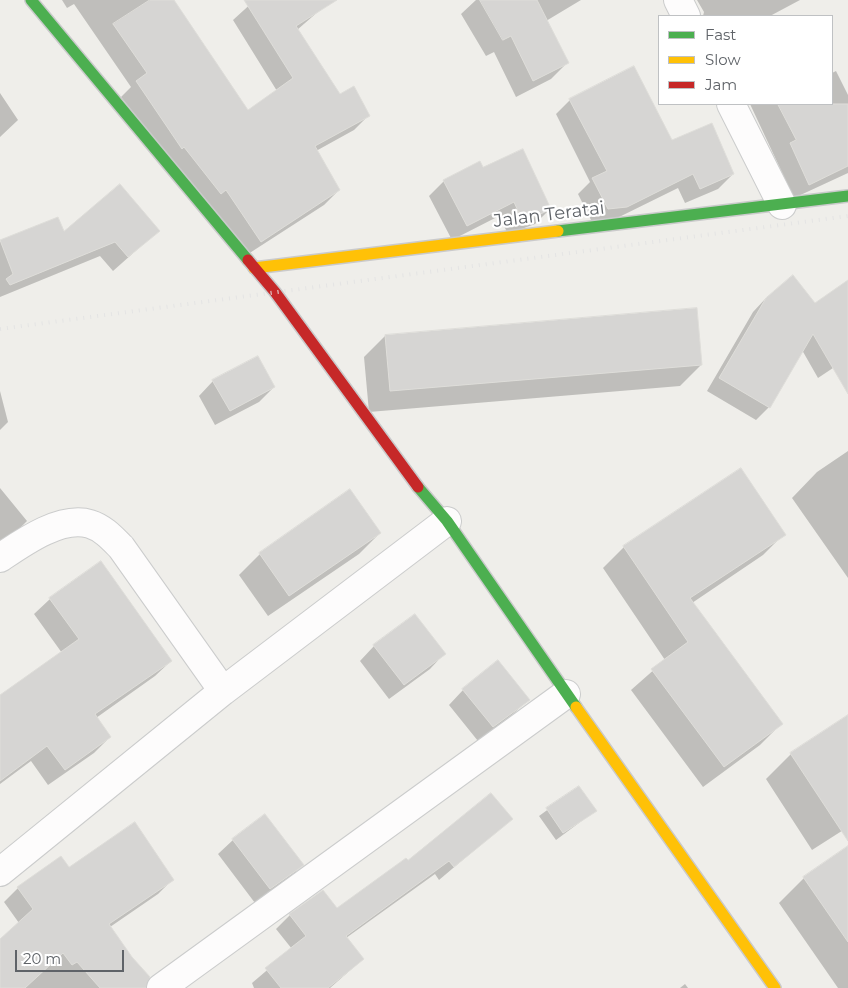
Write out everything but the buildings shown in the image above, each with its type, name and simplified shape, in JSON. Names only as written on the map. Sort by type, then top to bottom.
[{"type":"street","points":[[31,0],[275,292],[412,479],[447,521],[566,694],[775,988]]},
{"type":"street","points":[[678,0],[686,15]]},
{"type":"street","points":[[732,105],[782,205]]},
{"type":"street","name":"Jalan Teratai","points":[[254,268],[848,196]]},
{"type":"street","points":[[0,872],[223,691],[447,521]]},
{"type":"street","points":[[0,558],[28,539],[54,527],[88,523],[104,531],[121,547],[223,691]]},
{"type":"street","points":[[161,988],[566,694]]},
{"type":"railway","points":[[0,329],[848,216]]},
{"type":"traffic: fast","points":[[31,0],[248,260]]},
{"type":"traffic: fast","points":[[558,231],[848,196]]},
{"type":"traffic: fast","points":[[418,487],[447,521],[576,707]]},
{"type":"traffic: slow","points":[[254,268],[558,231]]},
{"type":"traffic: slow","points":[[576,707],[775,988]]},
{"type":"traffic: jam","points":[[248,260],[275,292],[418,487]]}]
